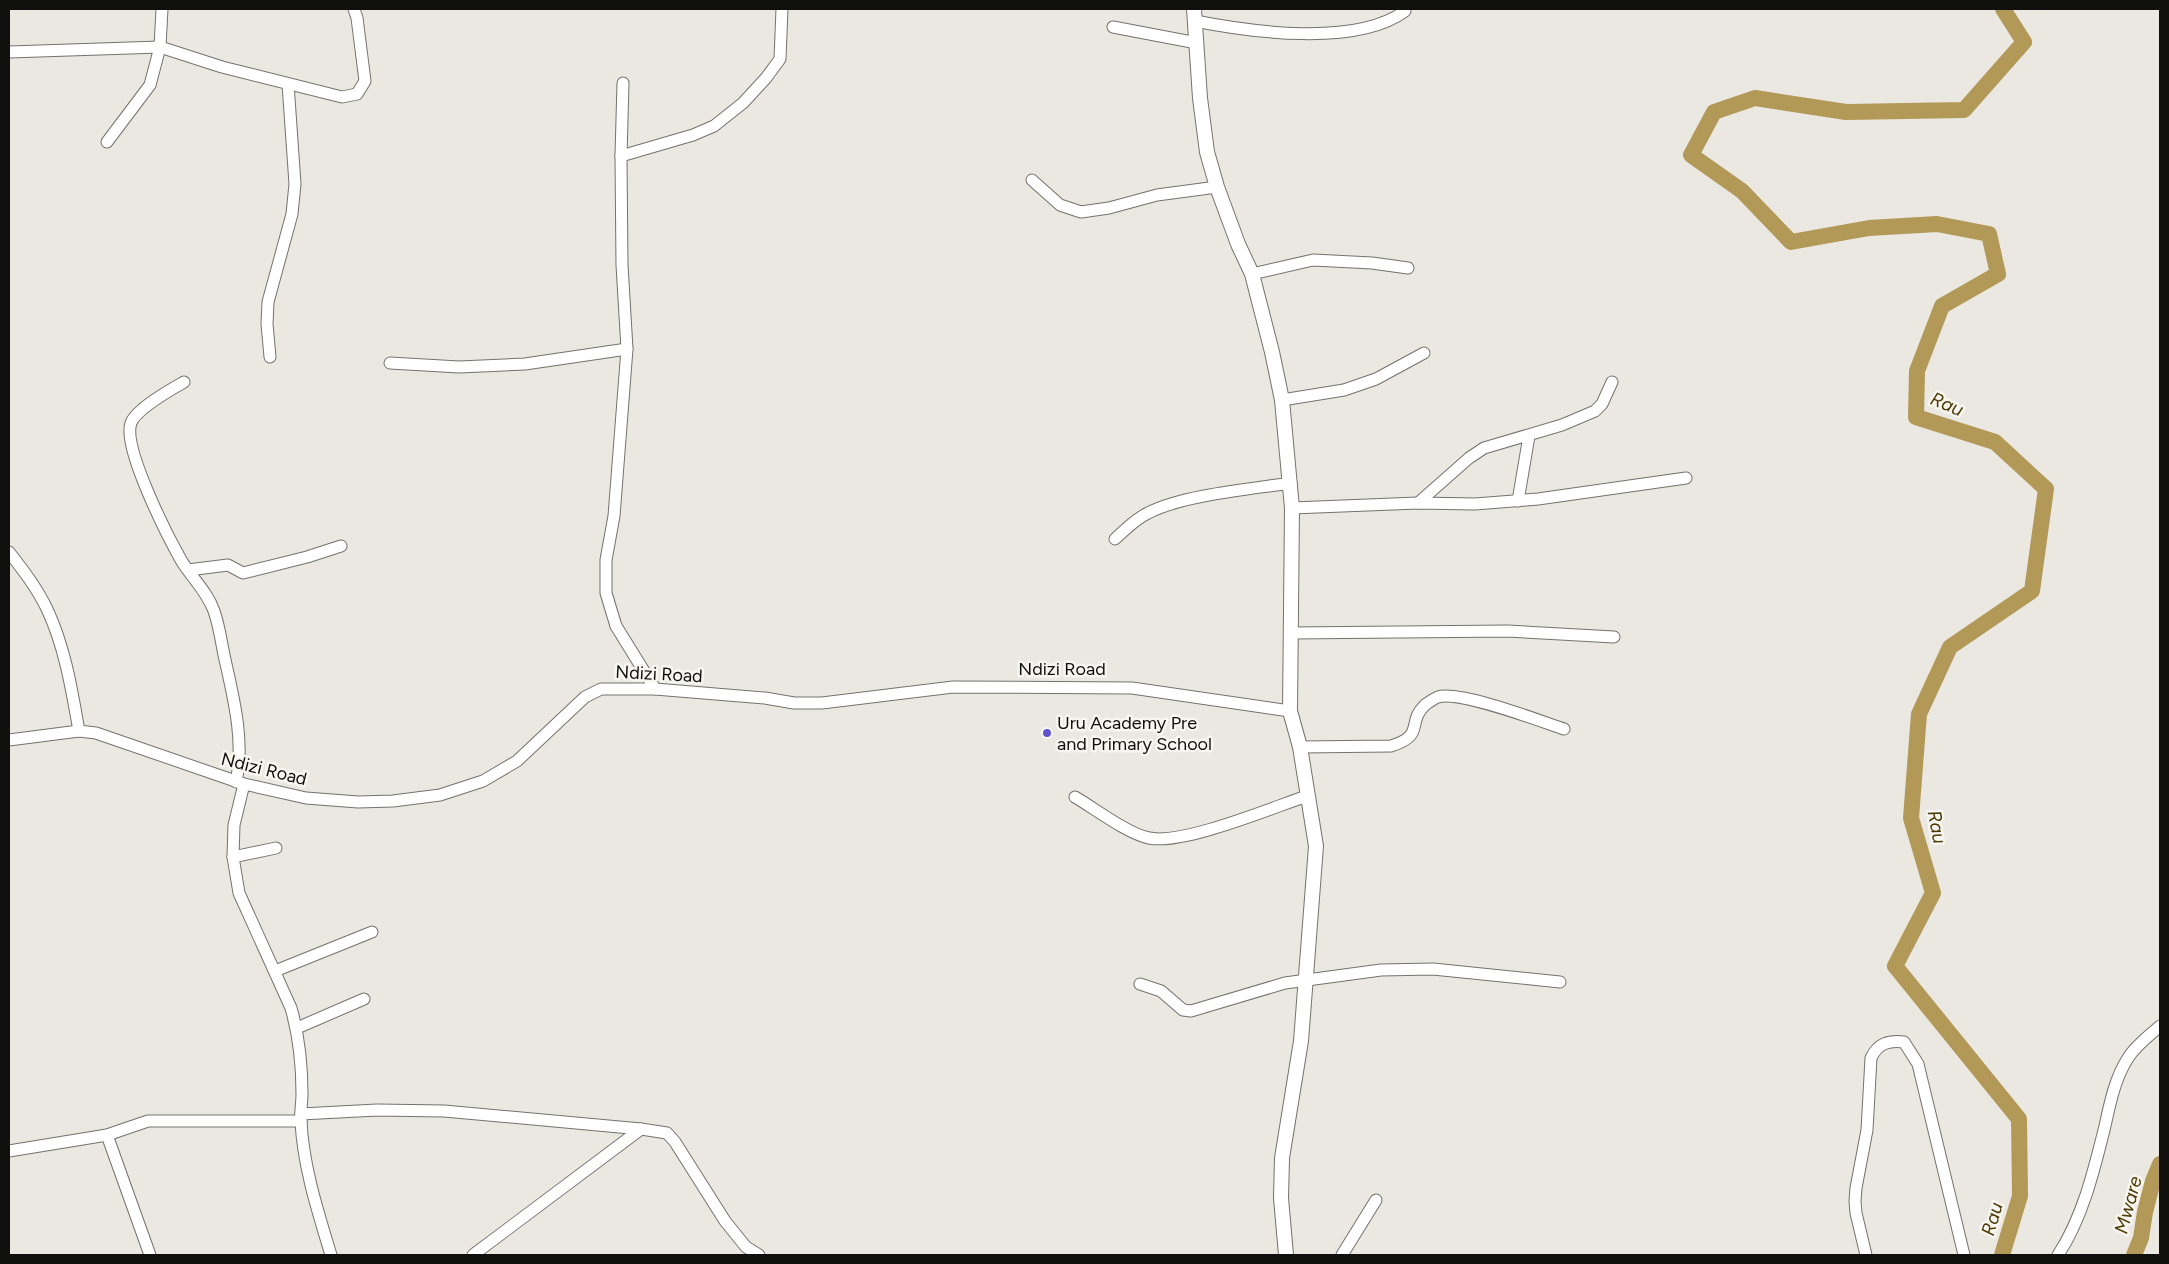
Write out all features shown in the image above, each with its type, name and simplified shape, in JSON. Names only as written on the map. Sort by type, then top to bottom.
[{"type":"street","points":[[107,142],[150,85],[160,47],[162,9]]},
{"type":"street","points":[[9,52],[160,47],[222,67],[342,97],[357,94],[365,81],[365,71],[354,9]]},
{"type":"street","points":[[620,156],[693,135],[714,126],[743,102],[766,78],[780,59],[782,9]]},
{"type":"street","points":[[1286,1255],[1281,1198],[1282,1158],[1301,1041],[1316,846],[1300,747],[1290,711],[1291,483],[1282,400],[1272,352],[1252,274],[1238,244],[1217,187],[1206,143],[1200,98],[1194,15],[1235,29],[1276,33],[1333,32],[1385,22],[1405,11]]},
{"type":"street","points":[[1113,27],[1197,43]]},
{"type":"street","points":[[623,83],[620,156],[622,265],[627,349],[614,516],[606,560],[606,593],[616,626],[655,689]]},
{"type":"street","points":[[270,357],[267,324],[268,302],[292,214],[295,184],[288,84]]},
{"type":"street","points":[[1032,180],[1060,205],[1081,212],[1109,208],[1157,195],[1217,187]]},
{"type":"street","points":[[1252,274],[1313,260],[1372,263],[1408,268]]},
{"type":"street","points":[[390,363],[459,367],[525,364],[627,349]]},
{"type":"street","points":[[1282,400],[1344,390],[1376,379],[1424,353]]},
{"type":"street","points":[[184,382],[138,413],[131,421],[129,431],[134,455],[160,519],[188,570],[206,594],[214,610],[240,739],[240,783],[234,825],[233,857],[239,893],[291,1008],[297,1028],[301,1073],[301,1118],[312,1186],[331,1255]]},
{"type":"street","points":[[1418,503],[1469,458],[1484,448],[1529,436],[1595,411],[1602,404],[1612,382]]},
{"type":"street","points":[[1518,501],[1529,436]]},
{"type":"street","points":[[1292,508],[1418,503],[1475,504],[1518,501],[1686,478]]},
{"type":"street","points":[[1115,539],[1136,520],[1160,508],[1206,496],[1291,483]]},
{"type":"street","points":[[188,570],[228,565],[243,573],[307,557],[341,546]]},
{"type":"street","points":[[9,552],[36,589],[47,610],[71,685],[80,731]]},
{"type":"street","points":[[1291,633],[1508,631],[1614,637]]},
{"type":"street","name":"Ndizi Road","points":[[9,740],[80,731],[96,733],[240,783],[306,798],[358,802],[393,801],[440,795],[483,781],[517,761],[585,698],[601,689],[655,689],[765,698],[794,703],[822,703],[953,687],[1111,687],[1156,690],[1290,711]]},
{"type":"street","points":[[1300,747],[1390,746],[1404,742],[1413,732],[1423,707],[1439,697],[1465,699],[1509,710],[1564,729]]},
{"type":"street","points":[[1075,797],[1134,832],[1148,838],[1162,839],[1205,831],[1307,796]]},
{"type":"street","points":[[233,857],[276,848]]},
{"type":"street","points":[[275,971],[372,932]]},
{"type":"street","points":[[1140,984],[1161,991],[1183,1010],[1191,1011],[1260,989],[1305,979],[1382,970],[1433,969],[1560,982]]},
{"type":"street","points":[[297,1028],[364,999]]},
{"type":"street","points":[[2058,1255],[2075,1224],[2088,1188],[2112,1095],[2122,1069],[2131,1053],[2160,1026]]},
{"type":"street","points":[[1866,1255],[1855,1201],[1867,1130],[1871,1058],[1875,1049],[1884,1043],[1894,1041],[1904,1042],[1918,1064],[1964,1255]]},
{"type":"street","points":[[9,1151],[107,1135],[148,1121],[301,1118],[377,1110],[444,1111],[641,1129],[667,1133],[682,1149],[725,1222],[746,1247],[759,1255]]},
{"type":"street","points":[[473,1255],[641,1129]]},
{"type":"street","points":[[107,1135],[150,1255]]},
{"type":"street","points":[[1342,1255],[1376,1200]]},
{"type":"waterway","name":"Rau","points":[[2002,1255],[2020,1196],[2019,1119],[1895,966],[1933,893],[1911,818],[1919,714],[1950,647],[2032,591],[2046,489],[1995,442],[1916,417],[1917,371],[1942,306],[1998,274],[1989,234],[1937,224],[1869,228],[1791,242],[1742,191],[1691,155],[1714,112],[1755,98],[1846,112],[1964,110],[2024,42],[2003,9]]},
{"type":"waterway","name":"Mware","points":[[2134,1255],[2141,1238],[2145,1212],[2153,1181],[2160,1164]]},
{"type":"place","name":"Uru Academy Pre and Primary School","points":[[1047,733]]}]
